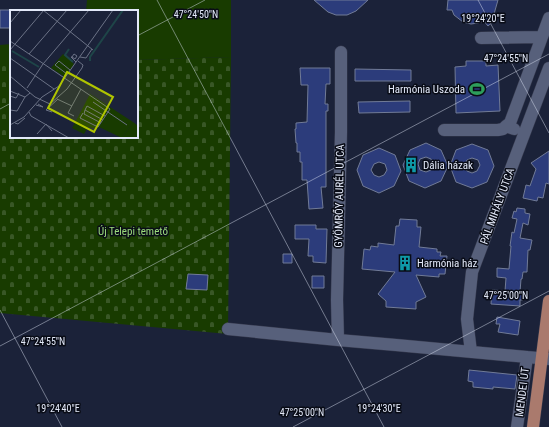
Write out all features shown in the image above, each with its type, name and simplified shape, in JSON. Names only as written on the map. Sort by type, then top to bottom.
[{"type":"main road","name":"MENDEI ÚT","points":[[533,427],[545,359],[549,301]]},
{"type":"street","points":[[444,130],[498,130],[503,129],[509,123],[549,18]]},
{"type":"street","points":[[481,38],[542,37]]},
{"type":"street","name":"GYÖMRŐY AURÉL UTCA","points":[[338,340],[337,300],[341,52]]},
{"type":"street","name":"PÁL MIHÁLY UTCA","points":[[471,352],[467,319],[472,272],[549,67],[533,62]]},
{"type":"street","points":[[506,126],[524,132]]},
{"type":"street","points":[[228,329],[545,359]]},
{"type":"street","name":"MENDEI ÚT","points":[[517,427],[527,357]]},
{"type":"green space","points":[[87,0],[231,0],[231,57],[138,60],[138,10],[86,10]]},
{"type":"green space","points":[[10,44],[10,63],[0,63],[0,45]]},
{"type":"green space","name":"Új Telepi temető","points":[[231,57],[228,334],[0,313],[0,63],[10,63],[10,138],[138,138],[138,60]]},
{"type":"building","points":[[314,0],[368,0],[356,11],[347,15],[336,15],[328,12]]},
{"type":"building","points":[[448,0],[498,0],[494,14],[497,18],[488,26],[484,21],[471,24],[463,22],[454,15],[452,10],[447,10]]},
{"type":"building","points":[[0,10],[10,10],[10,28],[0,28]]},
{"type":"building","name":"Harmónia Uszoda","points":[[466,61],[486,61],[486,66],[498,65],[500,111],[456,113],[455,67],[466,66]]},
{"type":"building","points":[[300,68],[330,68],[330,84],[326,84],[325,104],[328,104],[328,111],[326,111],[326,187],[321,187],[323,208],[309,209],[307,180],[302,180],[302,162],[300,162],[300,152],[297,152],[295,129],[296,123],[307,122],[308,85],[301,85]]},
{"type":"building","points":[[355,69],[411,70],[411,81],[355,81]]},
{"type":"building","points":[[410,101],[410,112],[359,113],[358,102]]},
{"type":"building","name":"Dália házak","points":[[426,143],[441,150],[448,166],[441,181],[425,188],[409,181],[403,165],[410,150]],"holes":[[[426,157],[431,159],[433,165],[431,170],[426,172],[420,170],[418,164],[420,159]]]},
{"type":"building","points":[[472,144],[488,150],[494,166],[487,182],[472,188],[456,182],[450,166],[456,150]],"holes":[[[472,158],[478,160],[480,165],[477,171],[472,173],[467,171],[464,165],[467,160]]]},
{"type":"building","points":[[379,148],[395,155],[401,171],[394,186],[379,193],[363,186],[357,170],[363,155]],"holes":[[[379,162],[385,164],[387,170],[384,175],[379,177],[374,175],[371,170],[374,164]]]},
{"type":"building","points":[[549,151],[549,184],[546,183],[543,198],[538,197],[537,201],[523,198],[526,185],[530,186],[536,169],[531,163]]},
{"type":"building","points":[[517,208],[525,209],[525,213],[530,214],[528,225],[523,223],[520,238],[532,240],[530,250],[528,250],[527,272],[523,272],[521,279],[520,292],[524,293],[523,300],[520,300],[520,306],[491,304],[492,290],[505,291],[506,278],[497,277],[497,268],[509,269],[512,232],[514,233],[517,219],[512,218],[514,211],[516,212]]},
{"type":"building","name":"Harmónia ház","points":[[400,219],[417,220],[417,227],[421,227],[419,247],[437,249],[437,252],[441,252],[440,256],[447,256],[445,274],[439,274],[439,277],[416,275],[426,297],[416,302],[416,309],[386,307],[386,301],[378,294],[395,272],[362,269],[364,249],[370,250],[371,246],[378,247],[378,243],[394,245],[396,226],[399,226]]},
{"type":"building","points":[[295,225],[316,225],[316,229],[327,229],[326,263],[313,262],[313,256],[308,256],[309,239],[295,239]]},
{"type":"building","points":[[283,254],[292,254],[292,263],[283,263]]},
{"type":"building","points":[[188,274],[208,275],[207,290],[186,289]]},
{"type":"building","points":[[312,276],[324,276],[324,288],[312,288]]},
{"type":"building","points":[[497,317],[520,321],[518,335],[498,332],[500,324],[496,324]]},
{"type":"building","points":[[469,370],[517,375],[515,389],[473,387],[473,382],[468,381]]},
{"type":"place","name":"Harmónia Uszoda","points":[[477,89]]},
{"type":"place","name":"Dália házak","points":[[411,165]]},
{"type":"place","name":"Harmónia ház","points":[[405,263]]}]
